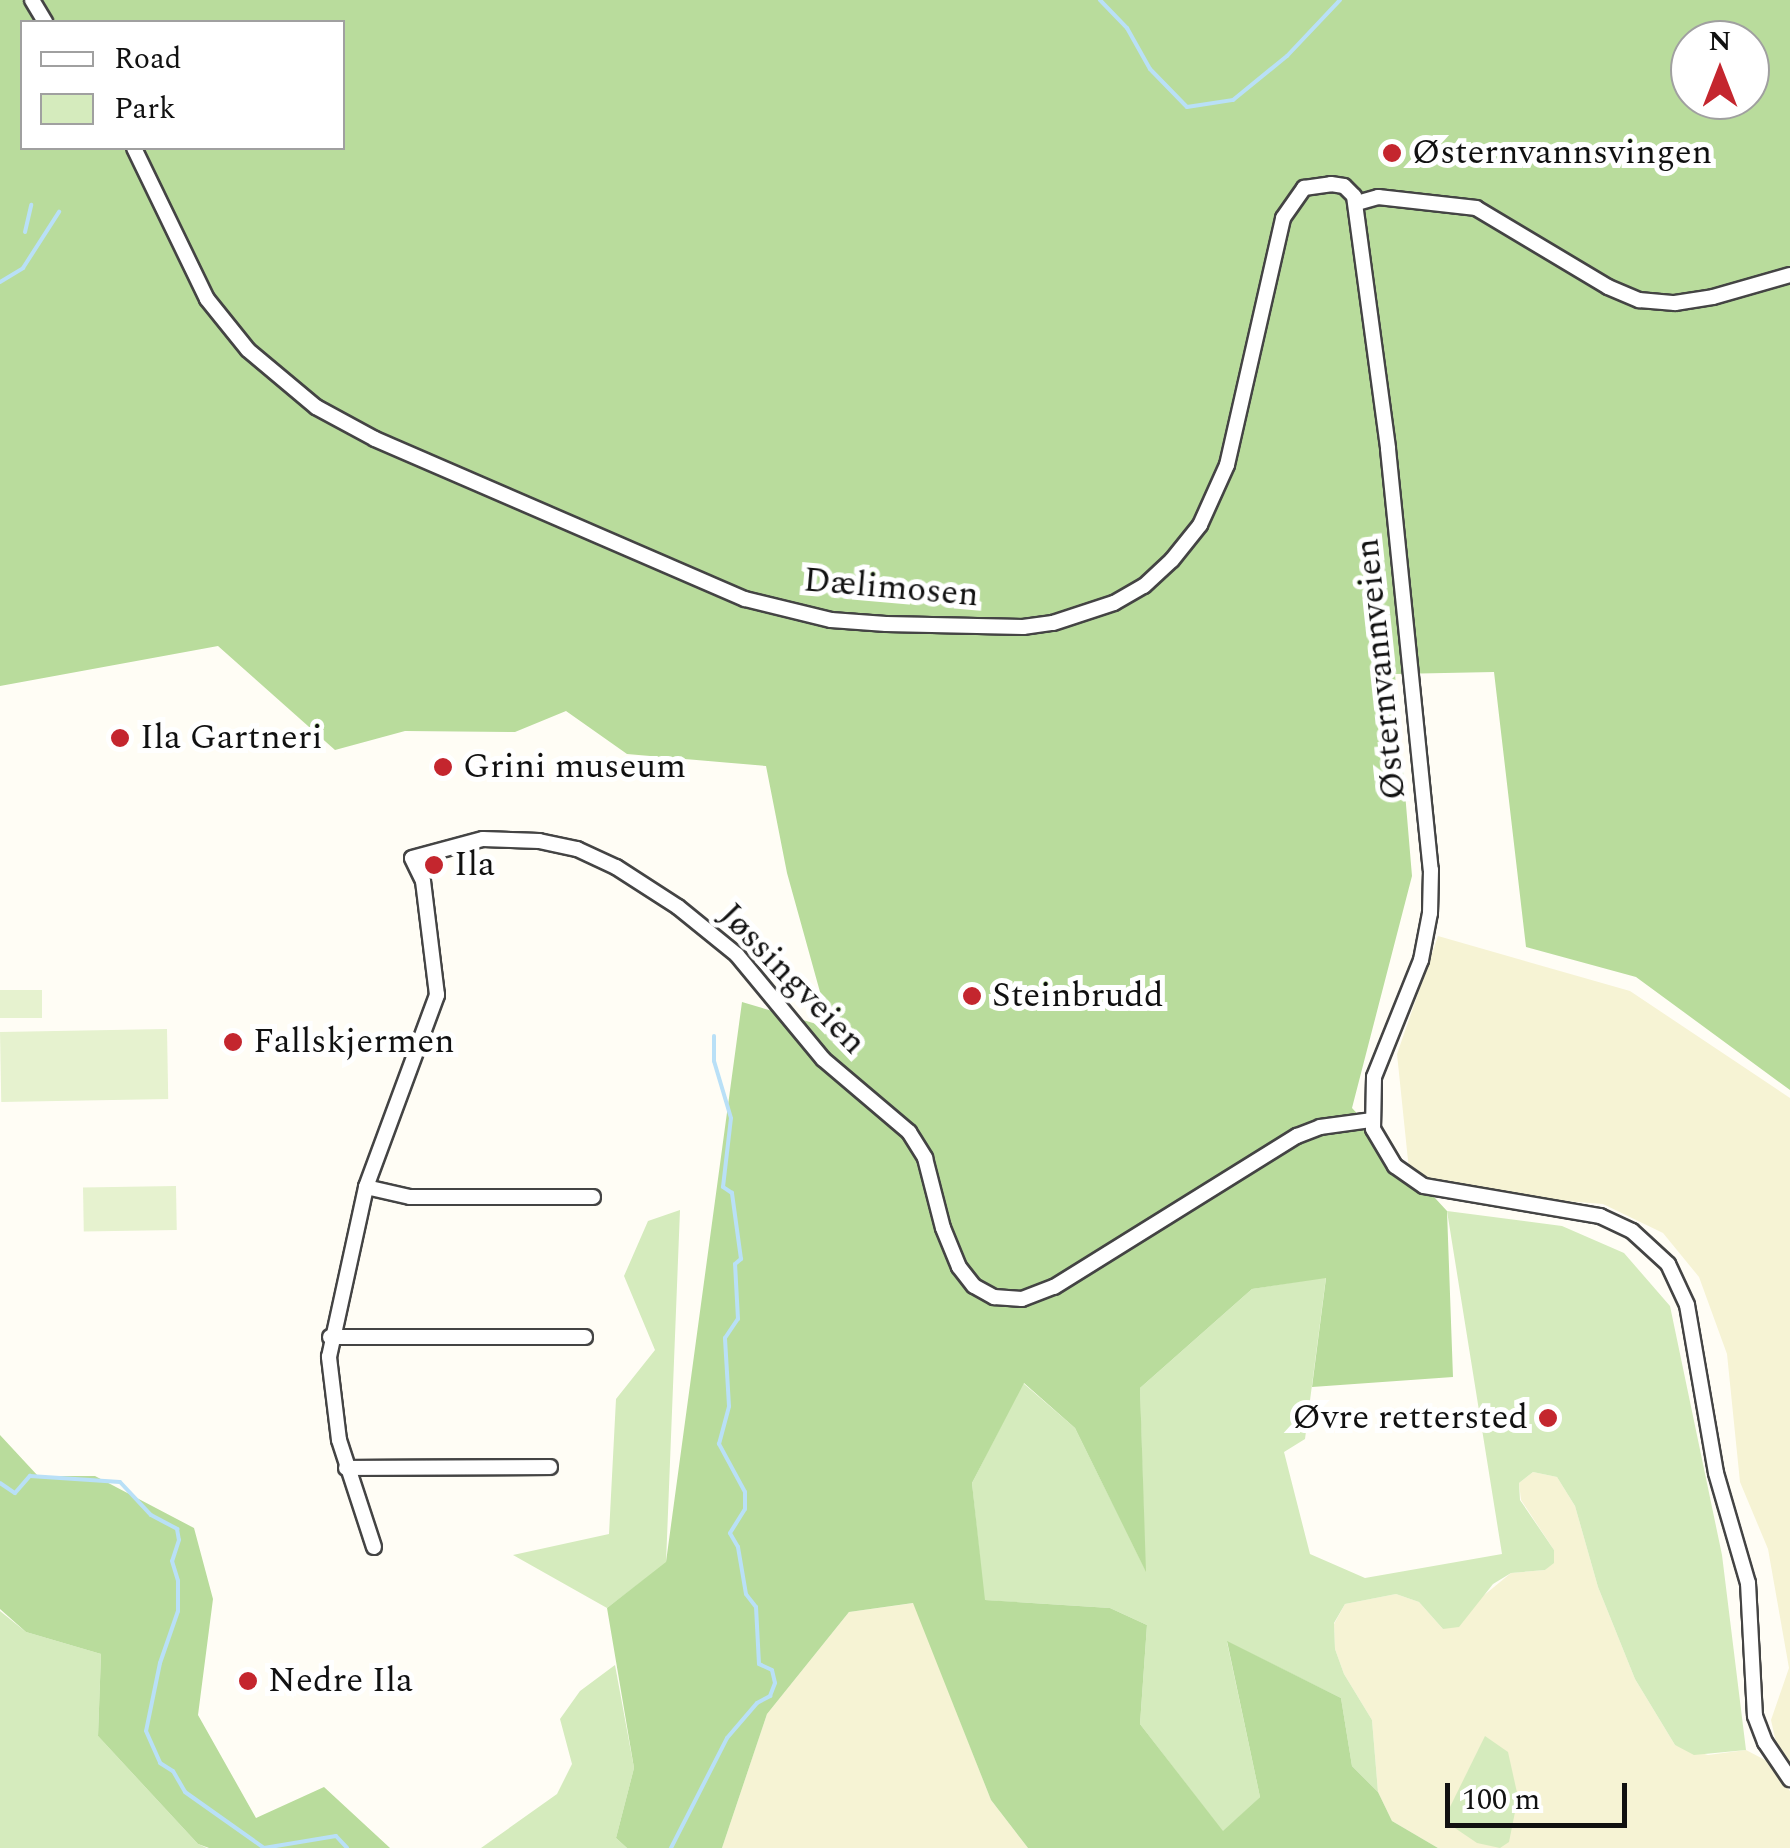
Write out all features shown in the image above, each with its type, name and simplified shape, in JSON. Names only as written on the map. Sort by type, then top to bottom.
[{"type":"street","name":"Dælimosen","points":[[135,150],[208,300],[248,350],[316,407],[375,439],[745,600],[832,620],[886,624],[1023,627],[1054,623],[1114,603],[1144,586],[1172,560],[1200,525],[1227,465],[1283,218],[1292,200],[1318,184],[1344,186],[1356,200]]},
{"type":"street","points":[[1356,200],[1378,197],[1476,208],[1608,288],[1639,300],[1694,300],[1790,275]]},
{"type":"street","name":"Østernvannveien","points":[[1356,200],[1414,670],[1431,870],[1426,939],[1379,1059],[1371,1089],[1371,1120]]},
{"type":"street","name":"Jøssingveien","points":[[374,1547],[346,1468],[333,1400],[330,1337],[366,1188],[437,995],[423,882],[412,858],[484,839],[524,839],[577,849],[635,878],[720,939],[823,1059],[909,1132],[925,1158],[943,1228],[959,1267],[974,1286],[994,1296],[1022,1298],[1054,1287],[1297,1136],[1334,1124],[1371,1120]]},
{"type":"street","points":[[1371,1120],[1395,1166],[1424,1186],[1600,1216],[1632,1231],[1668,1264],[1687,1305],[1716,1474],[1748,1583],[1755,1716],[1765,1742],[1790,1779]]},
{"type":"street","points":[[366,1188],[410,1197],[593,1197]]},
{"type":"street","points":[[330,1337],[584,1337]]},
{"type":"street","points":[[346,1468],[550,1467]]},
{"type":"shaded area","points":[[1438,936],[1630,991],[1790,1098],[1790,1771],[1779,1756],[1771,1720],[1789,1668],[1768,1549],[1740,1482],[1727,1354],[1699,1277],[1663,1233],[1603,1204],[1452,1192],[1422,1182],[1409,1170],[1397,1054]]},
{"type":"shaded area","points":[[1533,1472],[1557,1477],[1575,1506],[1598,1587],[1635,1679],[1675,1745],[1708,1755],[1746,1750],[1767,1761],[1790,1791],[1790,1848],[1438,1848],[1392,1821],[1378,1792],[1372,1720],[1344,1674],[1335,1649],[1334,1624],[1345,1604],[1396,1594],[1419,1602],[1443,1629],[1511,1573],[1545,1570],[1553,1563],[1554,1550],[1521,1500],[1519,1483]]},
{"type":"shaded area","points":[[914,1603],[991,1800],[1028,1848],[722,1848],[767,1714],[849,1612]]},
{"type":"green space","points":[[0,0],[1790,0],[1790,1090],[1636,977],[1526,947],[1494,672],[1395,674],[1412,876],[1352,1108],[1447,1211],[1453,1377],[1312,1387],[1326,1278],[1252,1289],[1140,1388],[1146,1572],[1075,1428],[1024,1383],[972,1483],[985,1600],[1110,1608],[1147,1625],[1140,1724],[1223,1831],[1260,1797],[1227,1641],[1341,1698],[1352,1766],[1378,1792],[1392,1821],[1438,1848],[1028,1848],[991,1800],[913,1603],[849,1612],[767,1714],[722,1848],[627,1848],[616,1838],[634,1768],[607,1608],[666,1562],[742,1002],[830,1028],[787,873],[766,766],[627,754],[566,711],[515,732],[405,731],[335,750],[218,646],[0,686]]},
{"type":"green space","points":[[0,990],[42,990],[42,1018],[0,1018]]},
{"type":"green space","points":[[167,1029],[168,1099],[1,1102],[0,1032]]},
{"type":"green space","points":[[176,1186],[177,1230],[84,1232],[83,1188]]},
{"type":"green space","points":[[680,1210],[666,1563],[607,1608],[513,1555],[609,1534],[616,1399],[655,1350],[624,1276],[648,1221]]},
{"type":"green space","points":[[1447,1211],[1562,1226],[1624,1253],[1670,1306],[1722,1555],[1746,1750],[1694,1755],[1675,1745],[1635,1679],[1598,1587],[1575,1506],[1557,1477],[1533,1472],[1519,1483],[1520,1500],[1554,1550],[1554,1563],[1545,1570],[1511,1573],[1493,1584],[1459,1627],[1443,1629],[1419,1602],[1396,1594],[1345,1604],[1334,1623],[1335,1649],[1344,1674],[1372,1720],[1378,1792],[1352,1766],[1341,1698],[1227,1642],[1260,1797],[1223,1832],[1140,1724],[1147,1625],[1110,1608],[984,1600],[972,1483],[1023,1383],[1075,1428],[1145,1569],[1140,1388],[1252,1289],[1326,1277],[1305,1439],[1284,1452],[1310,1554],[1365,1578],[1502,1554]]},
{"type":"green space","points":[[0,1435],[38,1476],[95,1476],[194,1528],[213,1599],[198,1715],[256,1818],[324,1787],[390,1848],[209,1848],[198,1844],[98,1736],[101,1654],[26,1632],[0,1609]]},
{"type":"green space","points":[[0,1611],[26,1632],[101,1654],[98,1736],[198,1844],[207,1848],[0,1848]]},
{"type":"green space","points":[[615,1665],[634,1768],[616,1838],[627,1848],[481,1848],[557,1794],[572,1764],[560,1719],[580,1691]]},
{"type":"green space","points":[[1485,1736],[1508,1752],[1518,1797],[1509,1842],[1500,1848],[1477,1843],[1449,1824],[1448,1811]]},
{"type":"waterway","points":[[1100,0],[1127,28],[1150,69],[1187,107],[1233,100],[1287,56],[1340,0]]},
{"type":"waterway","points":[[25,232],[31,205]]},
{"type":"waterway","points":[[0,282],[23,268],[59,212]]},
{"type":"waterway","points":[[671,1848],[727,1738],[757,1703],[770,1696],[775,1683],[772,1670],[759,1664],[756,1607],[746,1594],[738,1547],[730,1533],[745,1509],[745,1492],[719,1444],[729,1406],[725,1338],[738,1319],[735,1264],[741,1259],[732,1193],[723,1187],[731,1118],[714,1061],[714,1036]]},
{"type":"waterway","points":[[0,1483],[15,1493],[30,1476],[120,1482],[151,1515],[177,1529],[179,1540],[172,1561],[178,1581],[178,1611],[160,1663],[146,1731],[160,1763],[173,1771],[185,1792],[264,1848],[336,1836],[347,1848]]},
{"type":"place","name":"Østernvannsvingen","points":[[1392,153]]},
{"type":"place","name":"Ila Gartneri","points":[[120,738]]},
{"type":"place","name":"Grini museum","points":[[443,767]]},
{"type":"place","name":"Ila","points":[[434,865]]},
{"type":"place","name":"Steinbrudd","points":[[972,996]]},
{"type":"place","name":"Fallskjermen","points":[[233,1042]]},
{"type":"place","name":"Øvre rettersted","points":[[1548,1418]]},
{"type":"place","name":"Nedre Ila","points":[[248,1681]]}]
